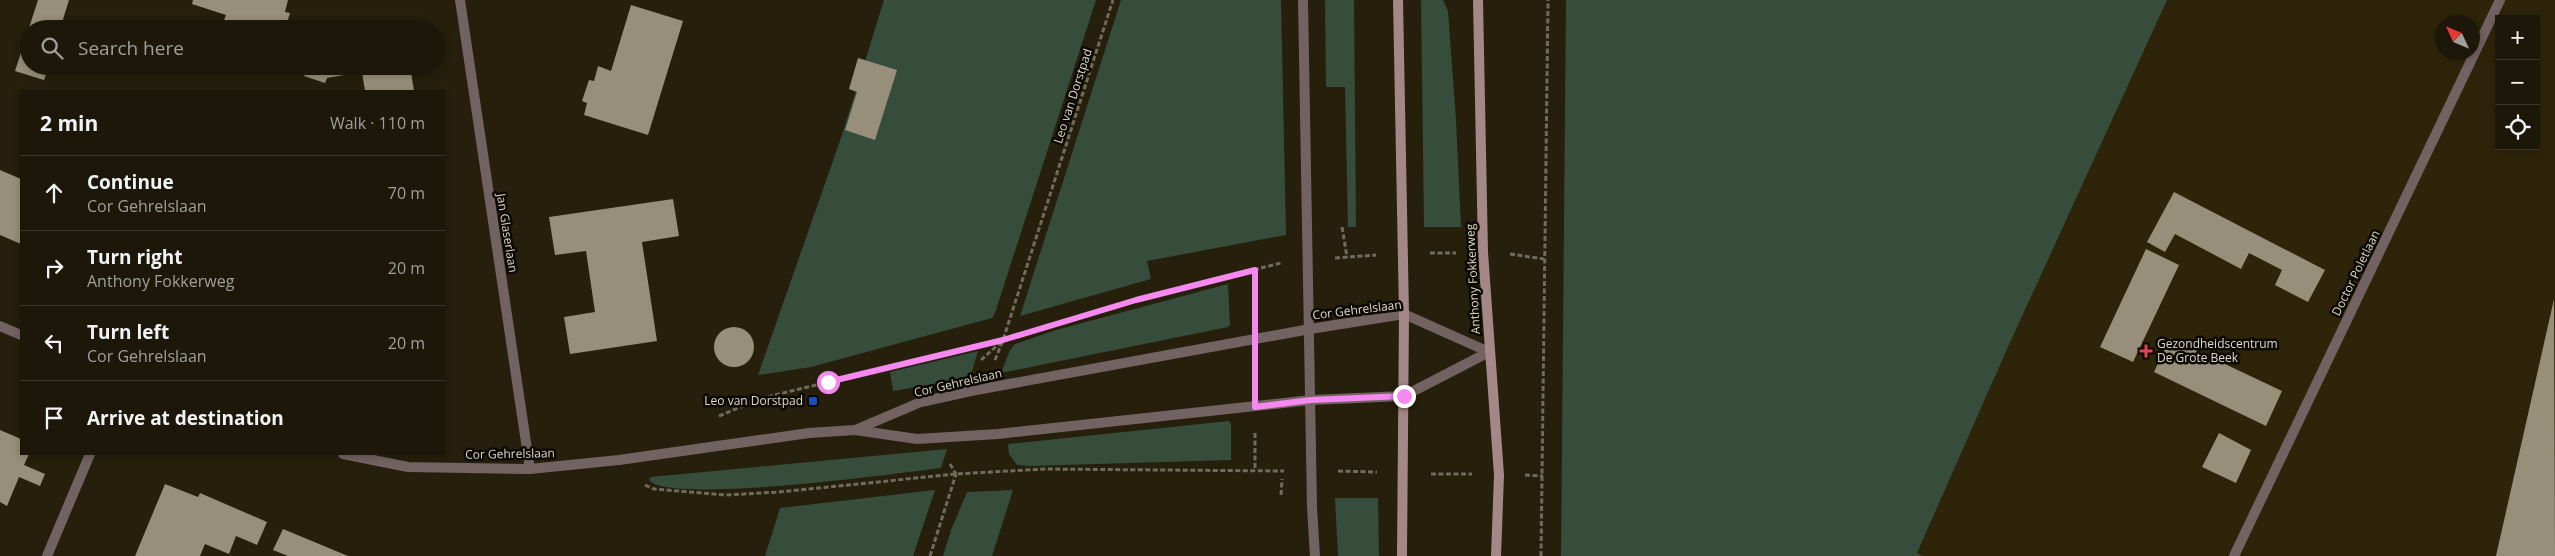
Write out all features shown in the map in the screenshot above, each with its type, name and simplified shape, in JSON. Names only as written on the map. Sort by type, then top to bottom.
[{"type":"main road","points":[[1398,0],[1404,314],[1404,396],[1401,473],[1402,556]]},
{"type":"main road","name":"Anthony Fokkerweg","points":[[1478,0],[1483,252],[1499,475],[1496,556]]},
{"type":"street","name":"Jan Glaserlaan","points":[[460,0],[530,469]]},
{"type":"street","points":[[1303,0],[1315,556]]},
{"type":"street","name":"Doctor Poletlaan","points":[[2234,556],[2500,0]]},
{"type":"street","name":"Cor Gehrelslaan","points":[[855,430],[921,402],[1310,329],[1404,314],[1489,352]]},
{"type":"street","points":[[0,326],[20,335]]},
{"type":"street","name":"Cor Gehrelslaan","points":[[348,455],[408,468],[530,469],[618,460],[809,433],[855,430],[925,438],[1092,425],[1311,400],[1404,396],[1489,352]]},
{"type":"street","points":[[48,556],[90,455]]},
{"type":"path","name":"Leo van Dorstpad","points":[[1003,340],[1113,0]]},
{"type":"path","points":[[1541,556],[1548,0]]},
{"type":"path","points":[[1342,227],[1346,257]]},
{"type":"path","points":[[618,460],[638,481],[654,489],[726,495],[779,492],[956,474],[1045,469],[1255,470],[1255,270],[1126,303],[1003,340],[762,398],[717,417]]},
{"type":"path","points":[[828,382],[829,387]]},
{"type":"path","points":[[1281,496],[1282,471]]},
{"type":"path","points":[[930,556],[956,474]]},
{"type":"shaded area","name":"Gezondheidscentrum De Grote Beek","points":[[1672,0],[2555,0],[2555,556],[1774,556]]},
{"type":"green space","points":[[884,0],[1096,0],[992,318],[811,367],[758,375],[842,135]]},
{"type":"green space","points":[[1121,0],[1281,0],[1286,235],[1147,261],[1151,279],[1020,316]]},
{"type":"green space","points":[[1325,0],[1354,0],[1356,227],[1348,227],[1345,87],[1326,87]]},
{"type":"green space","points":[[1421,0],[1443,0],[1448,11],[1461,227],[1424,227]]},
{"type":"green space","points":[[1566,0],[2167,0],[2007,349],[1917,553],[1922,556],[1561,556]]},
{"type":"green space","points":[[1228,284],[1230,325],[1228,327],[1001,373],[1010,350],[1015,344],[1056,330]]},
{"type":"green space","points":[[978,351],[970,378],[893,391],[890,372]]},
{"type":"green space","points":[[1229,421],[1231,424],[1231,460],[1029,466],[1017,465],[1009,454],[1008,444]]},
{"type":"green space","points":[[947,449],[941,468],[836,481],[739,489],[697,489],[666,487],[649,480],[651,477]]},
{"type":"green space","points":[[935,490],[913,556],[765,556],[780,508]]},
{"type":"green space","points":[[1013,490],[992,556],[943,556],[951,530],[967,492]]},
{"type":"green space","points":[[1335,498],[1378,498],[1379,556],[1338,556]]},
{"type":"building","points":[[38,0],[69,0],[63,20],[32,20]]},
{"type":"building","points":[[193,0],[288,0],[285,12],[290,13],[288,20],[224,20],[226,15],[192,4]]},
{"type":"building","points":[[631,5],[683,21],[648,135],[584,115],[587,103],[582,101],[589,80],[594,81],[598,66],[611,71]]},
{"type":"building","points":[[20,56],[20,73],[15,71]]},
{"type":"building","points":[[858,58],[897,70],[875,140],[845,130],[857,92],[849,89]]},
{"type":"building","points":[[28,75],[46,75],[44,80]]},
{"type":"building","points":[[344,75],[327,78],[325,83],[304,76]]},
{"type":"building","points":[[362,75],[411,75],[414,90],[365,90]]},
{"type":"building","points":[[0,170],[20,179],[20,244],[0,235]]},
{"type":"building","points":[[2174,192],[2325,270],[2308,302],[2275,285],[2282,270],[2249,253],[2241,269],[2175,234],[2165,252],[2147,242]]},
{"type":"building","points":[[673,199],[679,236],[642,242],[657,341],[570,354],[564,317],[595,312],[586,251],[555,255],[549,217]]},
{"type":"building","points":[[2146,249],[2179,265],[2133,362],[2100,347]]},
{"type":"building","points":[[2554,299],[2555,556],[2496,556]]},
{"type":"building","points":[[734,327],[748,333],[754,347],[748,361],[734,367],[720,361],[714,347],[720,333]]},
{"type":"building","points":[[2170,338],[2282,391],[2266,426],[2154,372]]},
{"type":"building","points":[[0,430],[20,439],[20,455],[29,455],[24,465],[45,474],[40,486],[19,477],[7,506],[0,502]]},
{"type":"building","points":[[2219,433],[2251,450],[2236,483],[2202,467]]},
{"type":"building","points":[[165,484],[198,497],[200,493],[267,522],[257,545],[236,536],[229,554],[205,544],[200,556],[135,556]]},
{"type":"building","points":[[283,529],[348,556],[288,556],[273,550]]},
{"type":"place","name":"Gezondheidscentrum De Grote Beek","points":[[2146,351]]},
{"type":"place","name":"Leo van Dorstpad","points":[[813,401]]},
{"type":"route","points":[[828,382],[1003,340],[1044,326],[1136,300],[1255,270],[1255,407],[1311,400],[1404,396]]}]
